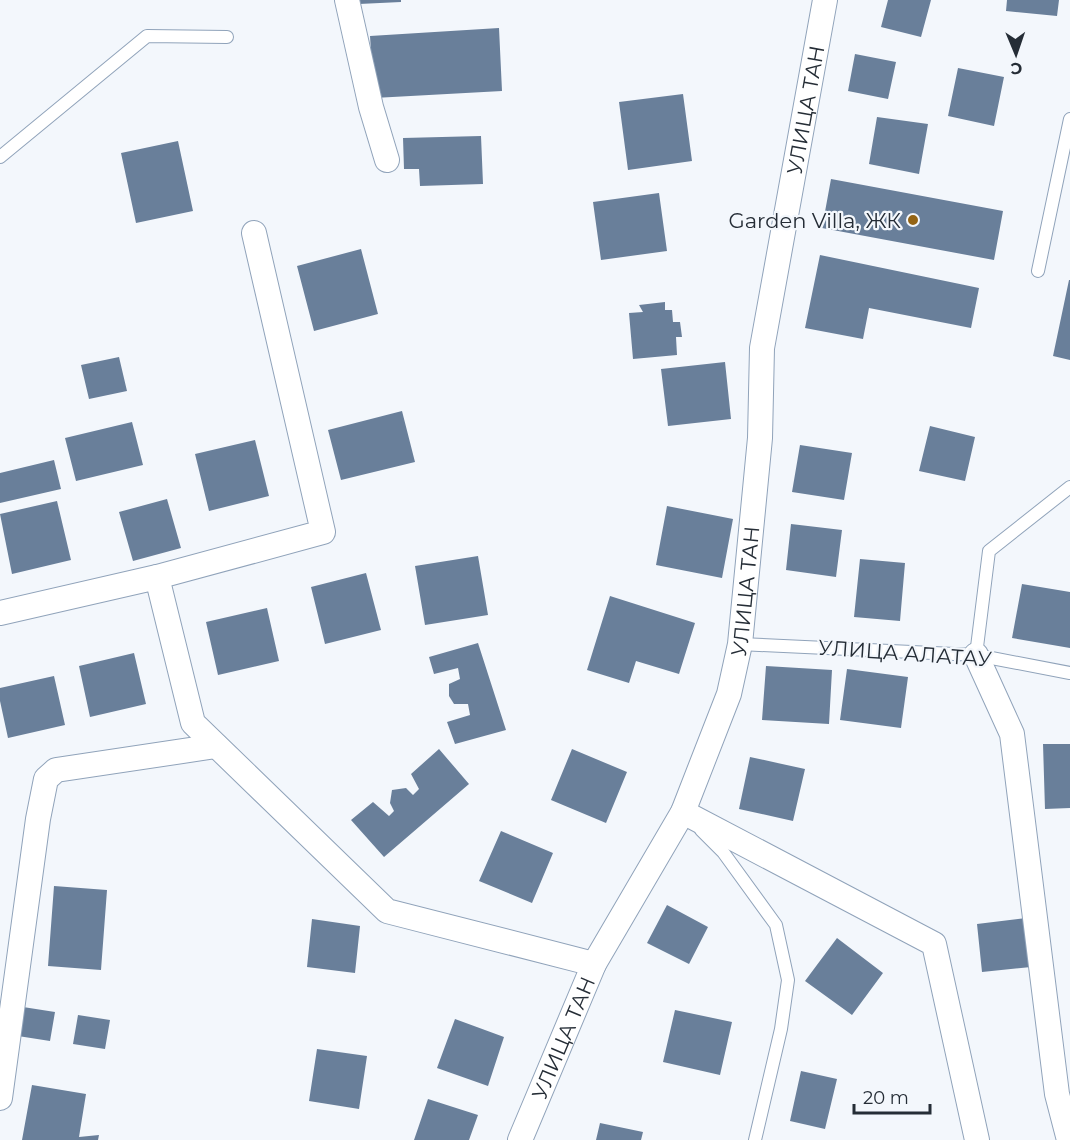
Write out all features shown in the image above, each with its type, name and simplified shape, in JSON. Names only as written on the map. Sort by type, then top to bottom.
[{"type":"street","points":[[347,0],[371,107],[387,160]]},
{"type":"street","name":"УЛИЦА ТАН","points":[[520,1140],[594,964],[682,812],[729,694],[740,644],[760,438],[762,348],[825,0]]},
{"type":"street","points":[[0,613],[157,577],[323,532],[254,233]]},
{"type":"street","points":[[157,577],[193,723],[387,911],[594,964]]},
{"type":"street","points":[[976,655],[1012,734],[1069,1140]]},
{"type":"street","points":[[0,1098],[38,819],[46,779],[56,770],[216,746]]},
{"type":"street","points":[[682,812],[934,944],[977,1140]]},
{"type":"lane","points":[[0,156],[147,36],[227,36]]},
{"type":"lane","points":[[1038,271],[1070,119]]},
{"type":"lane","points":[[976,655],[989,551],[1070,487]]},
{"type":"lane","name":"УЛИЦА АЛАТАУ","points":[[740,644],[976,655],[1070,673]]},
{"type":"lane","points":[[682,812],[723,852],[776,925],[788,980],[782,1029],[754,1140]]},
{"type":"building","points":[[359,0],[401,0],[401,2],[359,4]]},
{"type":"building","points":[[888,0],[931,0],[921,37],[881,27]]},
{"type":"building","points":[[1007,0],[1059,0],[1057,16],[1006,11]]},
{"type":"building","points":[[499,28],[502,91],[374,98],[370,36]]},
{"type":"building","points":[[855,54],[896,62],[888,99],[848,91]]},
{"type":"building","points":[[958,68],[1004,77],[994,126],[948,116]]},
{"type":"building","points":[[683,94],[692,161],[628,170],[619,102]]},
{"type":"building","points":[[877,117],[928,124],[919,174],[869,164]]},
{"type":"building","points":[[481,136],[483,184],[420,186],[419,169],[404,169],[403,138]]},
{"type":"building","points":[[178,141],[193,211],[136,223],[121,153]]},
{"type":"building","name":"Garden Villa, ЖК","points":[[831,179],[1003,211],[994,260],[822,228]]},
{"type":"building","points":[[659,193],[667,251],[601,260],[593,202]]},
{"type":"building","points":[[361,249],[378,314],[314,331],[297,266]]},
{"type":"building","points":[[820,255],[979,288],[971,328],[869,308],[863,339],[805,328]]},
{"type":"building","points":[[1070,280],[1070,360],[1053,356]]},
{"type":"building","points":[[665,302],[665,310],[672,310],[673,322],[680,322],[682,337],[676,337],[677,355],[633,359],[629,313],[643,312],[639,305]]},
{"type":"building","points":[[119,357],[127,391],[89,399],[81,365]]},
{"type":"building","points":[[725,362],[731,419],[668,426],[661,369]]},
{"type":"building","points":[[402,411],[415,462],[341,480],[328,430]]},
{"type":"building","points":[[132,422],[143,465],[76,481],[65,438]]},
{"type":"building","points":[[930,426],[975,437],[965,481],[919,471]]},
{"type":"building","points":[[255,440],[269,496],[209,511],[195,454]]},
{"type":"building","points":[[800,445],[852,453],[844,500],[792,492]]},
{"type":"building","points":[[54,460],[61,489],[0,503],[0,473]]},
{"type":"building","points":[[167,499],[181,548],[133,561],[119,512]]},
{"type":"building","points":[[57,501],[71,560],[12,574],[0,514]]},
{"type":"building","points":[[667,506],[733,519],[722,578],[656,565]]},
{"type":"building","points":[[791,524],[842,530],[836,577],[786,570]]},
{"type":"building","points":[[478,556],[488,615],[425,625],[415,566]]},
{"type":"building","points":[[860,559],[905,563],[900,621],[854,617]]},
{"type":"building","points":[[366,573],[381,630],[325,644],[311,587]]},
{"type":"building","points":[[1022,584],[1070,592],[1070,648],[1012,638]]},
{"type":"building","points":[[610,596],[695,623],[679,674],[636,661],[629,683],[587,670]]},
{"type":"building","points":[[267,608],[279,661],[218,675],[206,622]]},
{"type":"building","points":[[478,643],[506,730],[455,744],[447,722],[470,715],[468,704],[454,704],[449,696],[449,684],[460,679],[458,668],[434,674],[429,657]]},
{"type":"building","points":[[134,653],[146,704],[90,717],[79,666]]},
{"type":"building","points":[[766,666],[832,670],[829,724],[762,720]]},
{"type":"building","points":[[847,669],[908,677],[901,728],[840,720]]},
{"type":"building","points":[[54,676],[65,725],[8,738],[0,701],[0,688]]},
{"type":"building","points":[[1043,744],[1070,744],[1070,808],[1045,809]]},
{"type":"building","points":[[439,749],[469,784],[384,857],[351,820],[373,802],[389,816],[394,811],[390,803],[392,790],[406,788],[413,795],[419,789],[411,774]]},
{"type":"building","points":[[572,749],[627,772],[606,823],[551,800]]},
{"type":"building","points":[[750,757],[805,769],[793,821],[739,809]]},
{"type":"building","points":[[501,831],[553,853],[532,903],[479,881]]},
{"type":"building","points":[[54,886],[107,890],[101,970],[48,966]]},
{"type":"building","points":[[667,905],[708,927],[689,964],[647,943]]},
{"type":"building","points":[[1026,918],[1031,967],[982,972],[977,924]]},
{"type":"building","points":[[312,919],[360,926],[355,973],[307,967]]},
{"type":"building","points":[[837,938],[883,973],[852,1015],[805,981]]},
{"type":"building","points":[[23,1007],[55,1012],[50,1041],[18,1036]]},
{"type":"building","points":[[675,1010],[732,1022],[720,1075],[663,1062]]},
{"type":"building","points":[[78,1015],[110,1020],[105,1049],[73,1044]]},
{"type":"building","points":[[455,1019],[504,1037],[488,1086],[437,1068]]},
{"type":"building","points":[[317,1049],[367,1056],[359,1109],[309,1101]]},
{"type":"building","points":[[801,1071],[837,1079],[825,1129],[790,1121]]},
{"type":"building","points":[[32,1085],[86,1094],[79,1137],[99,1135],[98,1140],[22,1140]]},
{"type":"building","points":[[428,1099],[478,1115],[469,1140],[414,1140]]},
{"type":"building","points":[[600,1123],[643,1132],[641,1140],[596,1140]]},
{"type":"place","name":"Garden Villa, ЖК","points":[[913,220]]}]
